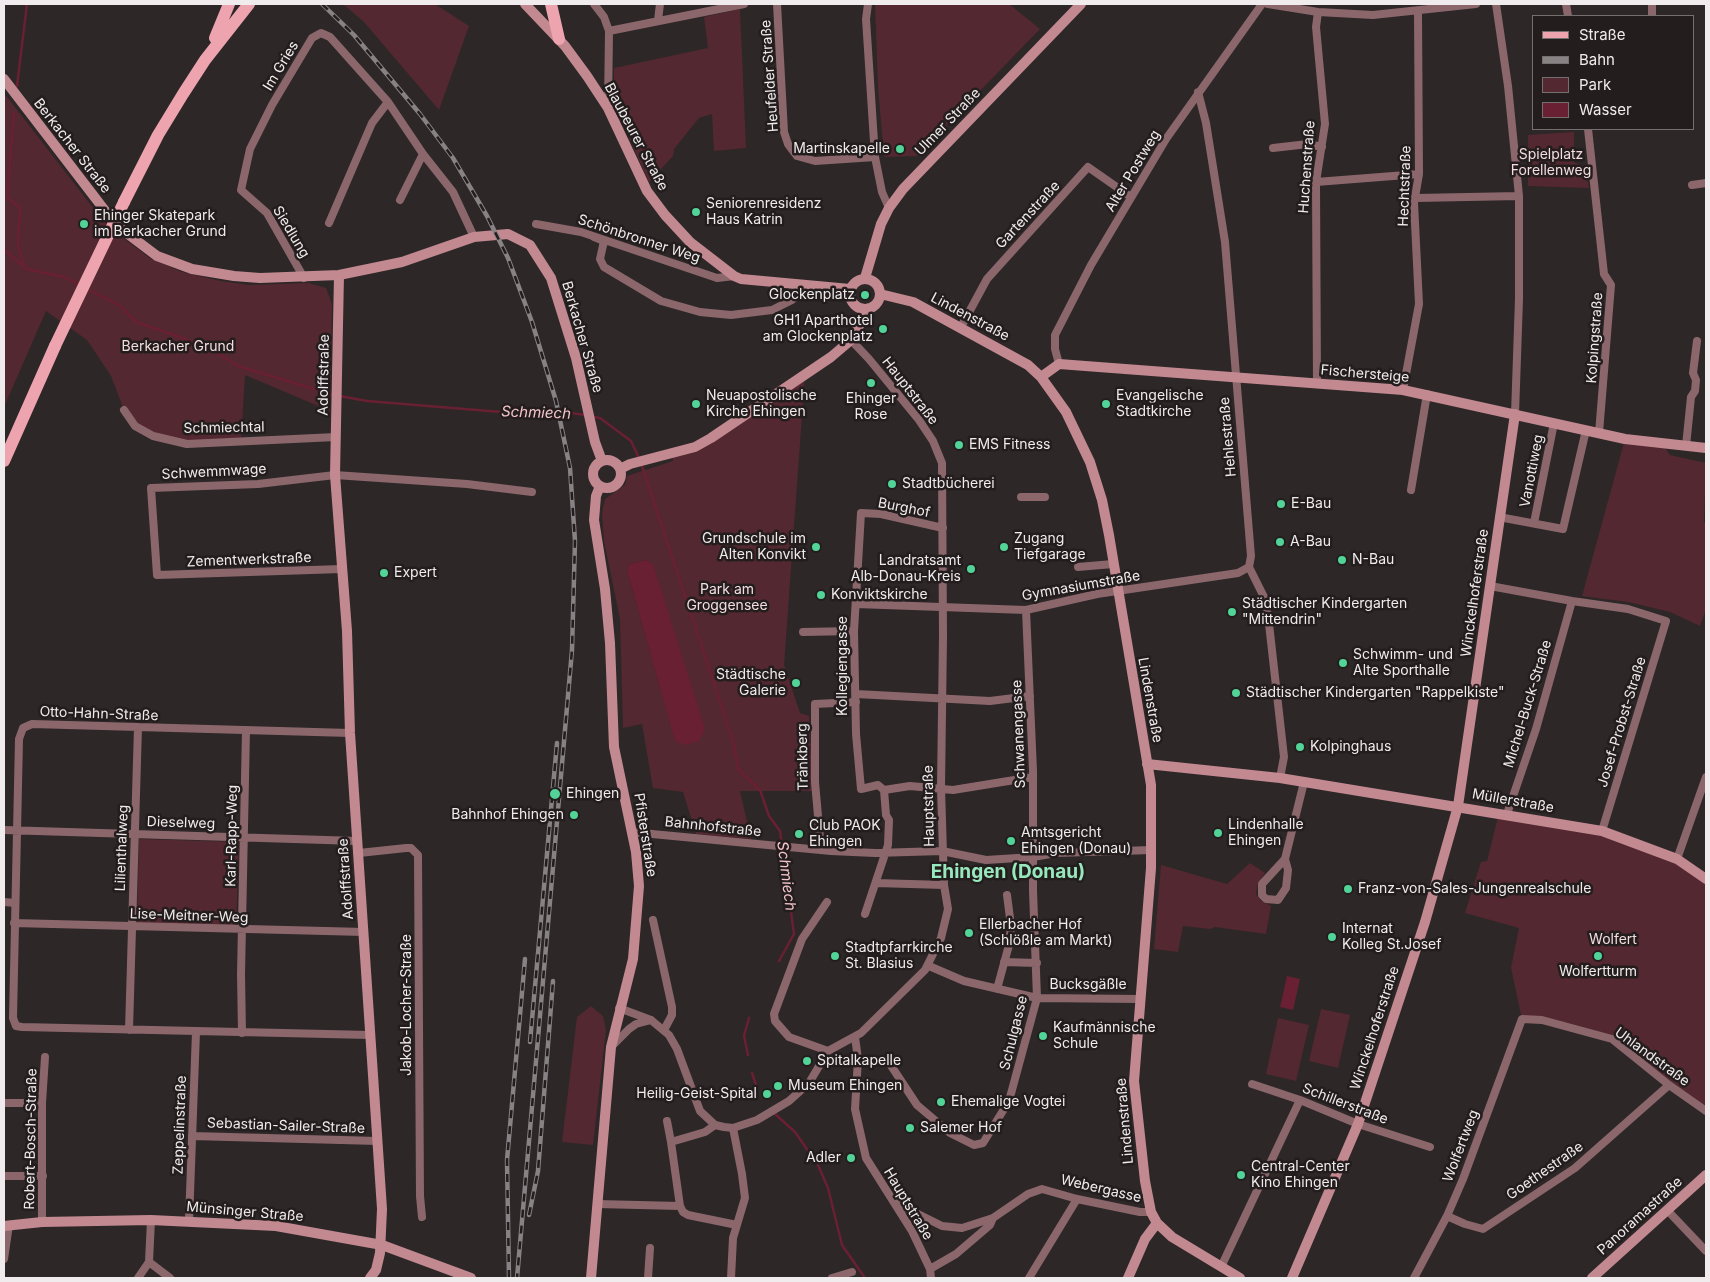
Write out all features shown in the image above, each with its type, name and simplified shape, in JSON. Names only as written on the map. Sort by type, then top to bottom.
[{"type":"main road","points":[[205,60],[205,54],[219,31],[229,4]]},
{"type":"main road","points":[[4,460],[55,346],[158,135],[205,60],[248,4]]},
{"type":"main road","points":[[551,4],[559,39]]},
{"type":"street","name":"Blaubeurer Straße","points":[[525,4],[559,39],[608,108],[651,198],[690,242],[734,276],[742,279],[850,289]]},
{"type":"street","points":[[594,4],[604,17],[609,30],[608,108]]},
{"type":"street","points":[[658,20],[660,4]]},
{"type":"street","points":[[609,30],[744,4]]},
{"type":"street","name":"Heufelder Straße","points":[[777,4],[784,132],[788,144],[797,156],[815,161],[875,157]]},
{"type":"street","points":[[868,4],[866,19],[875,157],[882,192],[889,208]]},
{"type":"street","name":"Ulmer Straße","points":[[864,278],[875,239],[889,208],[903,189],[1081,4]]},
{"type":"street","name":"Alter Postweg","points":[[1059,364],[1055,349],[1055,335],[1075,295],[1166,138],[1262,4]]},
{"type":"street","points":[[1268,4],[1318,12],[1373,15],[1418,12],[1457,5],[1476,4]]},
{"type":"street","points":[[1342,4],[1342,13]]},
{"type":"street","name":"Winckelhoferstraße","points":[[1292,1278],[1358,1124],[1425,922],[1458,806],[1514,414],[1519,299],[1518,196],[1508,86],[1496,4]]},
{"type":"street","name":"Huchenstraße","points":[[1317,384],[1316,182],[1325,124],[1316,27],[1318,12]]},
{"type":"street","name":"Hechtstraße","points":[[1404,390],[1419,304],[1416,198],[1420,174],[1418,12]]},
{"type":"street","name":"Im Gries","points":[[250,149],[272,105],[312,38],[321,33],[330,37],[388,102],[423,154],[453,192],[474,237]]},
{"type":"street","name":"Berkacher Straße","points":[[4,79],[116,225],[146,248],[168,261],[192,269],[234,276],[304,278],[339,275],[402,262],[474,237],[508,234],[530,245],[551,278],[576,358],[592,431],[602,461]]},
{"type":"street","name":"Hehlestraße","points":[[1198,92],[1207,132],[1225,242],[1251,556],[1249,567],[1264,597],[1268,615],[1284,757],[1280,778]]},
{"type":"street","points":[[329,223],[372,123],[388,102]]},
{"type":"street","name":"Kolpingstraße","points":[[1588,130],[1604,274],[1611,284],[1600,433]]},
{"type":"street","points":[[1273,148],[1308,144],[1322,147]]},
{"type":"street","name":"Siedlung","points":[[250,149],[242,190],[267,213],[304,278]]},
{"type":"street","points":[[400,200],[423,154]]},
{"type":"street","name":"Gartenstraße","points":[[961,327],[988,279],[1088,167],[1131,197]]},
{"type":"street","points":[[1316,182],[1420,174]]},
{"type":"street","points":[[1692,185],[1706,183]]},
{"type":"street","points":[[1416,198],[1518,196]]},
{"type":"street","name":"Schönbronner Weg","points":[[536,224],[581,232],[717,278],[734,276]]},
{"type":"street","points":[[594,237],[604,241],[600,259],[604,267],[661,301],[700,312],[731,315],[772,310],[792,300],[800,293],[802,286]]},
{"type":"street","name":"Adolffstraße","points":[[339,275],[336,475],[350,733],[382,1209],[382,1245],[376,1270],[370,1278]]},
{"type":"street","points":[[864,278],[876,283],[880,294],[876,305],[864,309],[859,308],[851,300],[850,289],[856,281],[864,278]]},
{"type":"street","name":"Lindenstraße","points":[[880,294],[913,302],[1023,362],[1041,377],[1073,423],[1090,462],[1102,500],[1148,764],[1152,813],[1152,850],[1134,1062],[1134,1105],[1151,1212],[1157,1223]]},
{"type":"street","points":[[620,469],[630,464],[695,447],[711,438],[831,357],[851,340],[861,322],[864,309]]},
{"type":"street","name":"Hauptstraße","points":[[851,340],[919,420],[939,453],[942,470],[941,788],[942,851],[944,885],[948,904],[947,921],[929,966],[855,1037],[858,1060],[855,1109],[866,1158],[912,1231],[930,1269],[931,1278]]},
{"type":"street","points":[[1686,446],[1691,397],[1695,391],[1696,380],[1693,373],[1697,341]]},
{"type":"street","points":[[1041,377],[1059,364]]},
{"type":"street","name":"Fischersteige","points":[[1059,364],[1404,390],[1645,442],[1706,448]]},
{"type":"street","points":[[1411,490],[1427,394]]},
{"type":"street","name":"Schmiechtal","points":[[124,410],[135,426],[153,436],[187,444],[336,437]]},
{"type":"street","name":"Vanottiweg","points":[[1534,524],[1554,423]]},
{"type":"street","points":[[1499,517],[1563,529],[1586,430]]},
{"type":"street","points":[[602,461],[611,461],[620,469],[620,480],[617,484],[608,488],[600,486],[593,476],[595,466],[602,461]]},
{"type":"street","points":[[336,475],[467,484],[532,492]]},
{"type":"street","name":"Schwemmwage","points":[[157,575],[151,488],[258,484],[336,475]]},
{"type":"street","name":"Pfisterstraße","points":[[591,1278],[611,1047],[636,938],[639,886],[631,832],[614,747],[610,643],[605,589],[594,520],[596,496],[600,486]]},
{"type":"street","points":[[1021,497],[1045,497]]},
{"type":"street","name":"Burghof","points":[[861,513],[882,514],[942,528]]},
{"type":"street","name":"Kollegiengasse","points":[[861,513],[854,631],[862,789],[878,785],[884,790]]},
{"type":"street","points":[[1078,567],[1113,564]]},
{"type":"street","name":"Gymnasiumstraße","points":[[856,604],[1026,610],[1070,599],[1238,573],[1249,567]]},
{"type":"street","name":"Zementwerkstraße","points":[[157,575],[342,569]]},
{"type":"street","points":[[1490,586],[1572,601]]},
{"type":"street","name":"Josef-Probst-Straße","points":[[1572,601],[1628,608],[1666,621],[1602,831]]},
{"type":"street","name":"Michel-Buck-Straße","points":[[1507,814],[1536,729],[1572,601]]},
{"type":"street","name":"Schwanengasse","points":[[1026,610],[1033,777],[1033,891]]},
{"type":"street","points":[[803,632],[854,631]]},
{"type":"street","points":[[856,698],[934,696],[942,699],[990,700],[1030,696]]},
{"type":"street","name":"Tränkberg","points":[[820,850],[815,782],[815,704],[856,698]]},
{"type":"street","name":"Otto-Hahn-Straße","points":[[350,733],[32,724],[23,728],[19,739],[13,1018],[16,1026],[370,1035]]},
{"type":"street","name":"Lilienthalweg","points":[[130,1030],[138,727]]},
{"type":"street","name":"Karl-Rapp-Weg","points":[[242,1033],[246,730]]},
{"type":"street","name":"Müllerstraße","points":[[1148,764],[1280,778],[1602,831],[1676,859],[1706,879]]},
{"type":"street","points":[[865,914],[888,845],[889,820],[886,815],[884,790],[910,786],[954,790],[1033,777]]},
{"type":"street","points":[[1676,859],[1706,777]]},
{"type":"street","points":[[1285,859],[1288,870],[1286,888],[1278,900],[1266,898],[1262,895],[1262,884],[1285,859],[1304,782]]},
{"type":"street","name":"Dieselweg","points":[[4,830],[358,841]]},
{"type":"street","name":"Bahnhofstraße","points":[[631,832],[820,850],[942,851],[986,860],[1033,857],[1056,853],[1152,850]]},
{"type":"street","name":"Jakob-Locher-Straße","points":[[359,853],[412,848],[418,855],[420,1196],[422,1217]]},
{"type":"street","points":[[876,883],[944,885]]},
{"type":"street","name":"Schulgasse","points":[[888,1060],[917,1105],[950,1133],[974,1145],[983,1143],[1009,1102],[1037,998],[1033,891]]},
{"type":"street","points":[[997,989],[1011,926],[1007,895]]},
{"type":"street","points":[[4,902],[15,903]]},
{"type":"street","points":[[826,902],[802,940],[774,1014],[775,1021],[789,1037],[828,1051]]},
{"type":"street","points":[[653,920],[672,1007],[672,1015],[664,1030]]},
{"type":"street","name":"Lise-Meitner-Weg","points":[[14,923],[364,932]]},
{"type":"street","points":[[1004,962],[1036,963]]},
{"type":"street","name":"Bucksgäßle","points":[[929,966],[964,981],[1037,998],[1140,999]]},
{"type":"street","points":[[619,1008],[651,1020],[664,1030],[673,1040],[700,1111],[715,1125],[733,1128],[780,1107],[809,1083],[828,1051],[855,1037]]},
{"type":"street","name":"Uhlandstraße","points":[[1522,1019],[1542,1020],[1612,1039],[1669,1085],[1706,1111]]},
{"type":"street","name":"Wolfertweg","points":[[1414,1278],[1447,1216],[1476,1146],[1522,1019]]},
{"type":"street","points":[[611,1047],[636,1024],[651,1020]]},
{"type":"street","name":"Zeppelinstraße","points":[[189,1220],[196,1032]]},
{"type":"street","name":"Robert-Bosch-Straße","points":[[42,1222],[42,1103],[45,1057]]},
{"type":"street","name":"Schillerstraße","points":[[1252,1084],[1300,1100],[1358,1124],[1430,1147]]},
{"type":"street","name":"Goethestraße","points":[[1447,1216],[1483,1229],[1575,1168],[1669,1085]]},
{"type":"street","points":[[1221,1267],[1300,1100]]},
{"type":"street","points":[[4,1103],[42,1103]]},
{"type":"street","points":[[666,1121],[671,1142],[680,1206],[683,1212],[688,1215],[737,1225]]},
{"type":"street","points":[[671,1142],[705,1132],[715,1125]]},
{"type":"street","points":[[731,1278],[733,1238],[744,1198],[742,1174],[733,1128]]},
{"type":"street","name":"Sebastian-Sailer-Straße","points":[[192,1136],[378,1141]]},
{"type":"street","name":"Panoramastraße","points":[[1592,1278],[1706,1175]]},
{"type":"street","points":[[4,1176],[43,1176]]},
{"type":"street","name":"Webergasse","points":[[896,1203],[926,1220],[951,1228],[974,1226],[993,1218],[1037,1191],[1049,1190],[1077,1199],[1140,1212],[1151,1212]]},
{"type":"street","points":[[1028,1278],[1077,1199]]},
{"type":"street","points":[[597,1204],[680,1206]]},
{"type":"street","points":[[1668,1210],[1706,1251]]},
{"type":"street","name":"Webergasse","points":[[930,1269],[956,1254],[990,1225],[993,1218]]},
{"type":"street","points":[[138,1278],[150,1262],[151,1220]]},
{"type":"street","name":"Münsinger Straße","points":[[4,1259],[6,1225],[42,1222],[189,1220],[276,1226],[382,1245],[471,1278]]},
{"type":"street","points":[[1128,1278],[1145,1239],[1157,1223],[1172,1237],[1240,1278]]},
{"type":"street","points":[[648,1278],[650,1248]]},
{"type":"street","points":[[150,1262],[170,1278]]},
{"type":"street","points":[[832,1278],[852,1272]]},
{"type":"green space","points":[[343,4],[435,4],[469,26],[439,110],[364,22]]},
{"type":"green space","points":[[875,4],[1009,4],[1040,29],[917,156],[884,157],[878,87]]},
{"type":"green space","points":[[740,9],[746,148],[714,151],[712,114],[699,118],[674,149],[673,156],[649,182],[614,105],[614,68],[708,48],[704,17]]},
{"type":"green space","name":"Berkacher Grund","points":[[4,93],[101,218],[119,235],[150,258],[182,272],[221,281],[249,285],[309,283],[326,288],[332,304],[330,411],[245,375],[241,441],[187,444],[153,436],[135,426],[124,410],[111,376],[87,340],[46,311],[4,407]]},
{"type":"green space","name":"Spielplatz Forellenweg","points":[[1574,132],[1574,162],[1585,168],[1589,188],[1528,186],[1528,135]]},
{"type":"green space","name":"Park am Groggensee","points":[[805,374],[784,665],[800,713],[809,716],[813,791],[740,791],[751,839],[696,834],[683,792],[653,788],[642,724],[623,728],[620,619],[604,541],[602,513],[605,499],[625,485],[627,476],[673,461],[673,454],[695,447]],"holes":[[[646,560],[685,745],[675,740],[627,571],[629,564]]]},
{"type":"green space","points":[[1625,439],[1662,444],[1670,455],[1706,463],[1704,522],[1706,523],[1706,609],[1700,626],[1670,612],[1628,602],[1582,596]]},
{"type":"green space","name":"Wolfert","points":[[1499,813],[1555,822],[1650,849],[1706,879],[1706,1107],[1669,1085],[1612,1039],[1522,1019],[1511,968],[1519,928],[1465,913],[1481,862],[1487,861]]},
{"type":"green space","points":[[139,839],[239,842],[236,926],[137,923]]},
{"type":"green space","points":[[1250,863],[1265,873],[1258,883],[1256,894],[1261,901],[1271,906],[1266,934],[1215,927],[1210,929],[1183,926],[1178,952],[1154,949],[1161,865],[1227,884]]},
{"type":"green space","points":[[591,1006],[603,1016],[606,1030],[593,1145],[562,1142],[577,1017]]},
{"type":"green space","points":[[1321,1009],[1350,1015],[1338,1068],[1309,1061]]},
{"type":"green space","points":[[1278,1018],[1309,1025],[1296,1081],[1266,1074]]},
{"type":"water","points":[[646,560],[653,564],[705,729],[699,741],[685,745],[675,741],[627,571],[629,564]]},
{"type":"water","points":[[1287,976],[1300,979],[1293,1010],[1280,1007]]},
{"type":"waterway","points":[[17,86],[27,4]]},
{"type":"waterway","points":[[14,113],[7,197],[20,208],[18,246],[24,266]]},
{"type":"waterway","name":"Schmiech","points":[[4,250],[27,269],[64,277],[80,285]]},
{"type":"waterway","name":"Schmiech","points":[[87,289],[119,305],[136,322],[180,337],[220,355],[238,366],[334,395]]},
{"type":"waterway","name":"Schmiech","points":[[340,396],[367,401],[550,416],[571,413],[585,415]]},
{"type":"waterway","name":"Schmiech","points":[[593,417],[600,418],[631,441],[639,458]]},
{"type":"waterway","name":"Schmiech","points":[[641,463],[734,744],[738,769],[760,790],[769,816],[780,831],[794,934],[779,961]]},
{"type":"waterway","name":"Schmiech","points":[[748,1055],[744,1036],[749,1018]]},
{"type":"waterway","name":"Schmiech","points":[[752,1073],[757,1088]]},
{"type":"waterway","name":"Schmiech","points":[[774,1113],[795,1132],[818,1165],[828,1188],[842,1245],[865,1278]]},
{"type":"railway","points":[[322,4],[354,35],[420,114],[453,158],[487,216],[508,258],[532,322],[556,401],[570,468],[575,541],[572,650],[517,1278]]},
{"type":"railway","points":[[530,1042],[557,743]]},
{"type":"railway","points":[[509,1278],[507,1160],[525,959]]},
{"type":"railway","points":[[529,1215],[538,1171],[553,981]]},
{"type":"place","name":"Martinskapelle","points":[[900,149]]},
{"type":"place","name":"Seniorenresidenz Haus Katrin","points":[[696,212]]},
{"type":"place","name":"Ehinger Skatepark im Berkacher Grund","points":[[84,224]]},
{"type":"place","name":"Glockenplatz","points":[[865,295]]},
{"type":"place","name":"GH1 Aparthotel am Glockenplatz","points":[[883,329]]},
{"type":"place","name":"Ehinger Rose","points":[[871,383]]},
{"type":"place","name":"Neuapostolische Kirche Ehingen","points":[[696,404]]},
{"type":"place","name":"Evangelische Stadtkirche","points":[[1106,404]]},
{"type":"place","name":"EMS Fitness","points":[[959,445]]},
{"type":"place","name":"Stadtbücherei","points":[[892,484]]},
{"type":"place","name":"E-Bau","points":[[1281,504]]},
{"type":"place","name":"A-Bau","points":[[1280,542]]},
{"type":"place","name":"Grundschule im Alten Konvikt","points":[[816,547]]},
{"type":"place","name":"Zugang Tiefgarage","points":[[1004,547]]},
{"type":"place","name":"N-Bau","points":[[1342,560]]},
{"type":"place","name":"Landratsamt Alb-Donau-Kreis","points":[[971,569]]},
{"type":"place","name":"Expert","points":[[384,573]]},
{"type":"place","name":"Konviktskirche","points":[[821,595]]},
{"type":"place","name":"Städtischer Kindergarten \"Mittendrin\"","points":[[1232,612]]},
{"type":"place","name":"Schwimm- und Alte Sporthalle","points":[[1343,663]]},
{"type":"place","name":"Städtische Galerie","points":[[796,683]]},
{"type":"place","name":"Städtischer Kindergarten \"Rappelkiste\"","points":[[1236,693]]},
{"type":"place","name":"Kolpinghaus","points":[[1300,747]]},
{"type":"place","name":"Ehingen","points":[[555,794]]},
{"type":"place","name":"Bahnhof Ehingen","points":[[574,815]]},
{"type":"place","name":"Lindenhalle Ehingen","points":[[1218,833]]},
{"type":"place","name":"Club PAOK Ehingen","points":[[799,834]]},
{"type":"place","name":"Amtsgericht Ehingen (Donau)","points":[[1011,841]]},
{"type":"place","name":"Franz-von-Sales-Jungenrealschule","points":[[1348,889]]},
{"type":"place","name":"Ellerbacher Hof (Schlößle am Markt)","points":[[969,933]]},
{"type":"place","name":"Internat Kolleg St.Josef","points":[[1332,937]]},
{"type":"place","name":"Stadtpfarrkirche St. Blasius","points":[[835,956]]},
{"type":"place","name":"Wolfertturm","points":[[1598,956]]},
{"type":"place","name":"Kaufmännische Schule","points":[[1043,1036]]},
{"type":"place","name":"Spitalkapelle","points":[[807,1061]]},
{"type":"place","name":"Museum Ehingen","points":[[778,1086]]},
{"type":"place","name":"Heilig-Geist-Spital","points":[[767,1094]]},
{"type":"place","name":"Ehemalige Vogtei","points":[[941,1102]]},
{"type":"place","name":"Salemer Hof","points":[[910,1128]]},
{"type":"place","name":"Adler","points":[[851,1158]]},
{"type":"place","name":"Central-Center Kino Ehingen","points":[[1241,1175]]},
{"type":"district","name":"Ehingen (Donau)","points":[[1008,872]]}]
